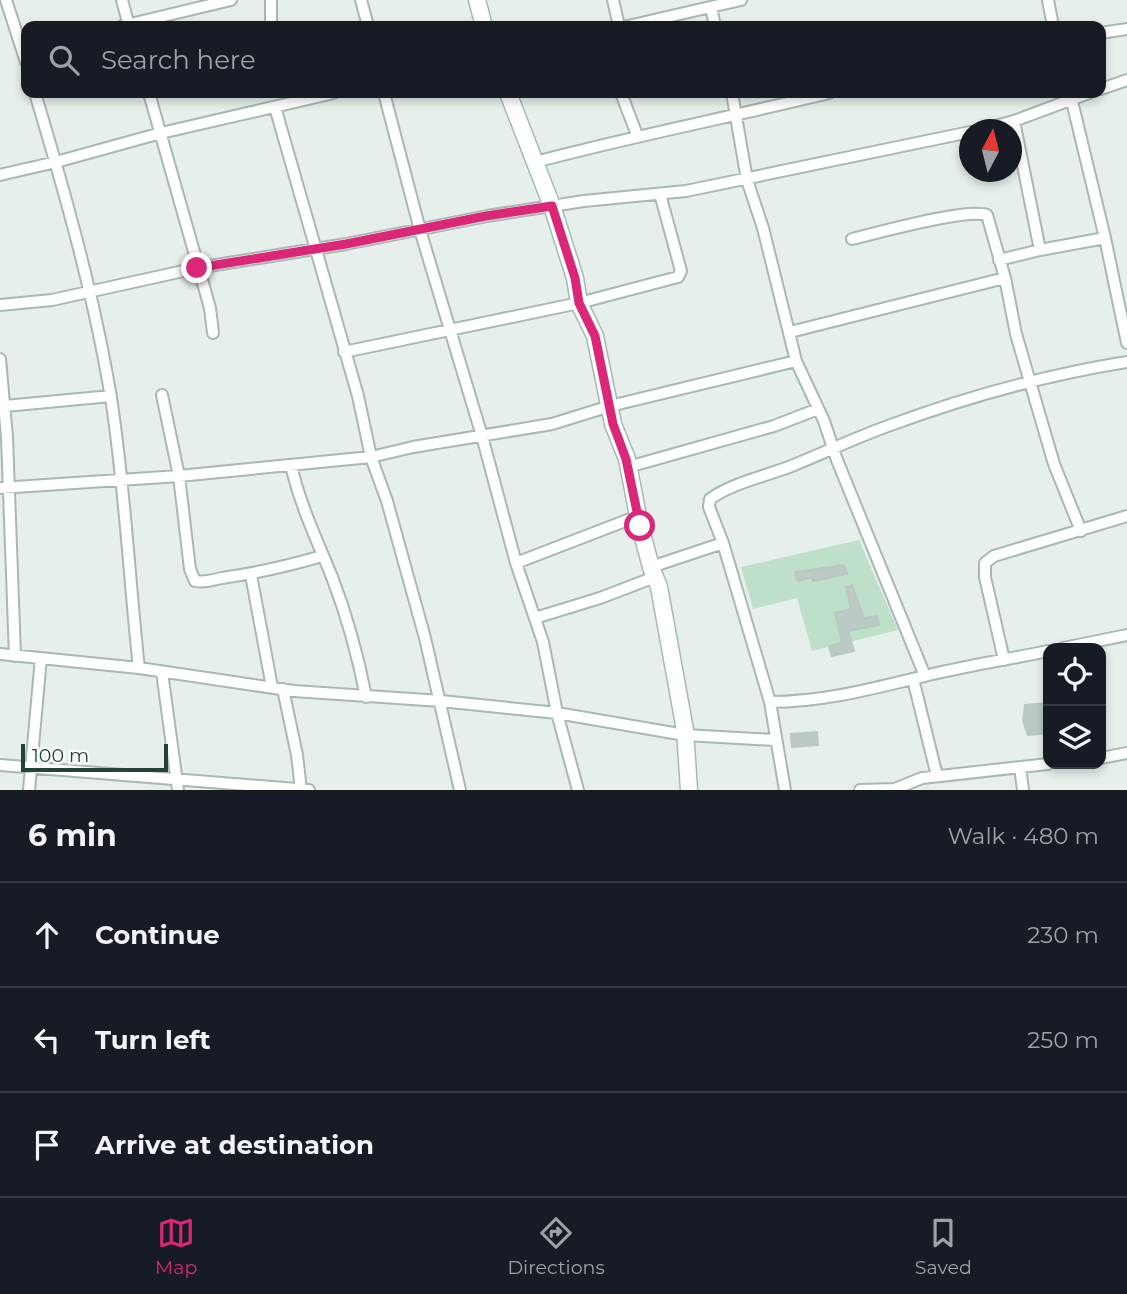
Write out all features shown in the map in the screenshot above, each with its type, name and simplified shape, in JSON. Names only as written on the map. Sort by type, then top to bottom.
[{"type":"main road","points":[[477,0],[483,21]]},
{"type":"main road","points":[[510,98],[552,206],[575,278],[579,303],[595,336],[613,424],[628,467],[653,572],[685,735],[689,790]]},
{"type":"street","points":[[6,0],[21,38]]},
{"type":"street","points":[[122,0],[126,21]]},
{"type":"street","points":[[147,21],[231,0]]},
{"type":"street","points":[[271,0],[271,21]]},
{"type":"street","points":[[361,0],[367,21]]},
{"type":"street","points":[[613,0],[618,21]]},
{"type":"street","points":[[1048,0],[1052,21]]},
{"type":"street","points":[[650,21],[734,1]]},
{"type":"street","points":[[711,7],[714,21]]},
{"type":"street","points":[[1106,32],[1127,29]]},
{"type":"street","points":[[1106,87],[1127,80]]},
{"type":"street","points":[[37,98],[89,291],[110,396],[122,479],[139,668]]},
{"type":"street","points":[[150,98],[210,308],[213,333]]},
{"type":"street","points":[[0,175],[305,98]]},
{"type":"street","points":[[385,98],[516,563],[543,642],[557,713],[578,790]]},
{"type":"street","points":[[623,98],[637,135]]},
{"type":"street","points":[[733,98],[747,180],[763,228],[796,361],[818,409],[925,676]]},
{"type":"street","points":[[535,162],[637,135],[808,98]]},
{"type":"street","points":[[1019,119],[1066,98]]},
{"type":"street","points":[[1071,98],[1127,343]]},
{"type":"street","points":[[282,102],[315,249],[441,701],[460,790]]},
{"type":"street","points":[[0,305],[52,299],[197,268],[552,206],[660,194],[747,180],[959,134]]},
{"type":"street","points":[[1022,161],[1040,250]]},
{"type":"street","points":[[344,352],[579,303],[678,277],[681,271],[660,194]]},
{"type":"street","points":[[852,239],[954,216],[982,213],[987,215],[1005,278],[1016,334],[1054,464],[1081,531]]},
{"type":"street","points":[[999,260],[1105,238]]},
{"type":"street","points":[[790,332],[1005,278]]},
{"type":"street","points":[[0,359],[5,406],[5,488],[15,656]]},
{"type":"street","points":[[5,488],[179,476],[371,457],[413,447],[552,424],[610,406],[796,361]]},
{"type":"street","points":[[785,790],[769,702],[723,543],[709,507],[710,499],[718,493],[888,426],[1031,382],[1127,362]]},
{"type":"street","points":[[162,395],[179,476],[187,551],[195,581],[205,583],[251,575],[322,556]]},
{"type":"street","points":[[5,406],[110,396]]},
{"type":"street","points":[[628,467],[774,426],[818,409]]},
{"type":"street","points":[[291,465],[296,488],[332,577],[358,655],[366,697]]},
{"type":"street","points":[[516,563],[638,516]]},
{"type":"street","points":[[1004,660],[985,577],[985,563],[994,556],[1127,516]]},
{"type":"street","points":[[535,618],[600,598],[653,572],[723,543]]},
{"type":"street","points":[[0,765],[178,785],[304,790],[251,575]]},
{"type":"street","points":[[1088,643],[1127,635]]},
{"type":"street","points":[[769,702],[800,702],[847,695],[1043,652]]},
{"type":"street","points":[[0,653],[139,668],[277,688],[557,713],[685,735],[775,740]]},
{"type":"street","points":[[29,790],[41,658]]},
{"type":"street","points":[[162,671],[178,785]]},
{"type":"street","points":[[913,679],[937,776]]},
{"type":"street","points":[[1106,757],[1127,753]]},
{"type":"street","points":[[860,790],[895,789],[922,778],[1043,765]]},
{"type":"street","points":[[1020,767],[1023,790]]},
{"type":"green space","points":[[859,540],[898,630],[812,651],[797,598],[753,609],[741,567]]},
{"type":"building","points":[[844,565],[847,574],[813,581],[812,577],[798,581],[795,572]]},
{"type":"building","points":[[852,585],[864,618],[877,616],[879,625],[848,631],[854,651],[832,656],[829,646],[842,643],[835,613],[851,609],[846,587]]},
{"type":"building","points":[[1043,703],[1043,734],[1028,735],[1023,721],[1025,705]]},
{"type":"building","points":[[817,732],[818,745],[792,747],[791,734]]},
{"type":"route","points":[[197,268],[552,206],[575,278],[579,303],[595,336],[613,424],[626,459],[640,526]]}]
